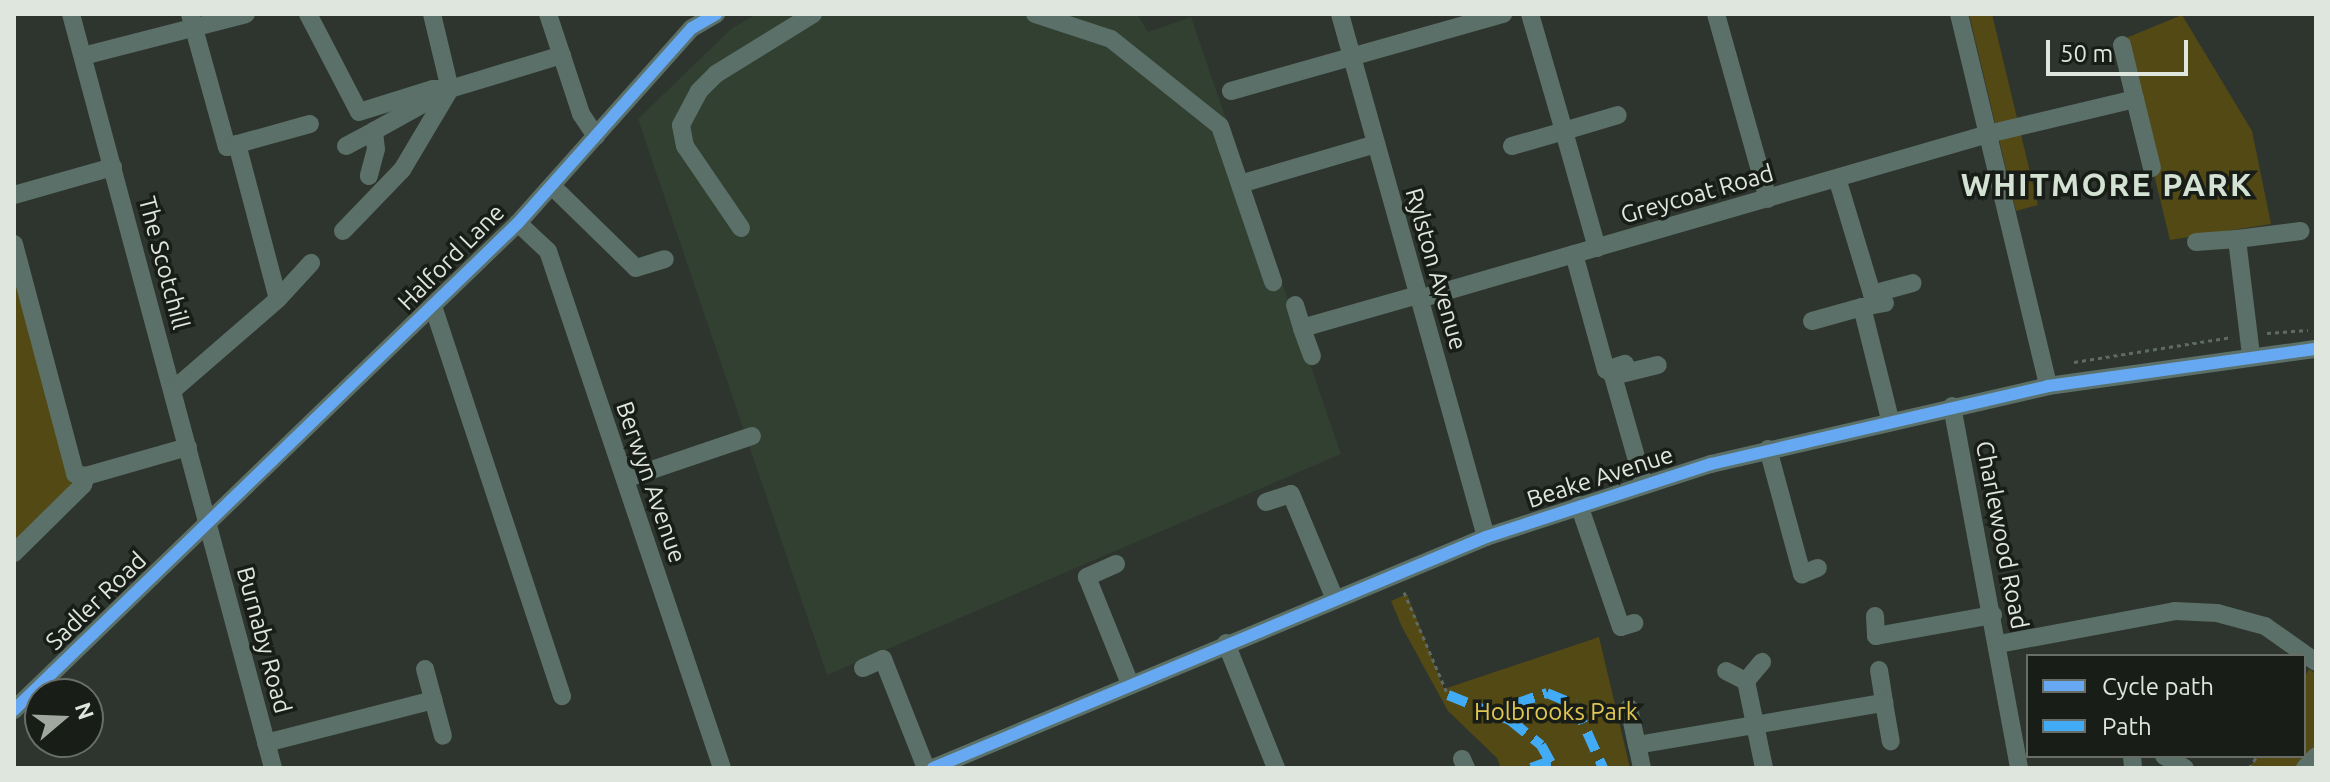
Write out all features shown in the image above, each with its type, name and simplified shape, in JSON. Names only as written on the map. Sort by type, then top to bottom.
[{"type":"street","name":"The Scotchill","points":[[71,14],[209,525]]},
{"type":"street","points":[[83,56],[192,21],[246,14]]},
{"type":"street","points":[[308,14],[359,112],[433,89],[450,89]]},
{"type":"street","points":[[343,231],[402,170],[450,89],[432,14]]},
{"type":"street","points":[[548,14],[581,114],[596,136]]},
{"type":"street","name":"Halford Lane","points":[[209,525],[518,223],[596,136],[690,21],[716,14]]},
{"type":"street","points":[[741,228],[685,146],[681,125],[699,91],[716,74],[813,14]]},
{"type":"street","points":[[1035,14],[1111,39],[1220,126],[1273,282]]},
{"type":"street","name":"Rylston Avenue","points":[[1340,14],[1486,537]]},
{"type":"street","points":[[1231,91],[1503,14]]},
{"type":"street","points":[[1530,14],[1597,248]]},
{"type":"street","points":[[1716,14],[1768,199]]},
{"type":"street","points":[[1959,14],[2048,386]]},
{"type":"street","points":[[192,21],[227,147],[310,124]]},
{"type":"street","points":[[2122,45],[2152,168]]},
{"type":"street","points":[[346,146],[450,89],[562,55]]},
{"type":"street","name":"Greycoat Road","points":[[1302,328],[1597,248],[1988,134],[2135,99]]},
{"type":"street","points":[[1512,146],[1618,115]]},
{"type":"street","points":[[369,176],[374,131]]},
{"type":"street","points":[[237,144],[278,299]]},
{"type":"street","points":[[1240,184],[1376,144]]},
{"type":"street","points":[[14,195],[113,167]]},
{"type":"street","points":[[1837,178],[1872,294],[1913,283]]},
{"type":"street","points":[[552,186],[636,268],[665,259]]},
{"type":"street","name":"Berwyn Avenue","points":[[518,223],[548,251],[722,768]]},
{"type":"street","points":[[2196,242],[2300,231]]},
{"type":"street","points":[[2237,239],[2251,355]]},
{"type":"street","points":[[14,244],[75,474],[86,476],[188,447]]},
{"type":"street","points":[[1574,254],[1605,373],[1644,485]]},
{"type":"street","points":[[173,390],[278,299],[311,263]]},
{"type":"street","points":[[1812,321],[1885,303]]},
{"type":"street","points":[[1295,305],[1312,356]]},
{"type":"street","points":[[433,306],[562,696]]},
{"type":"street","points":[[1862,307],[1890,419]]},
{"type":"street","name":"Beake Avenue","points":[[933,768],[1226,643],[1486,537],[1644,485],[1768,449],[1890,419],[2048,386],[2251,355],[2316,349]]},
{"type":"street","points":[[1605,373],[1658,365]]},
{"type":"street","name":"Charlewood Road","points":[[1952,406],[1999,644],[2019,768]]},
{"type":"street","points":[[625,479],[752,436]]},
{"type":"street","points":[[1768,449],[1802,573]]},
{"type":"street","points":[[14,553],[83,485],[86,476]]},
{"type":"street","points":[[1266,502],[1299,492],[1335,599]]},
{"type":"street","points":[[1579,505],[1628,625],[1602,633]]},
{"type":"street","name":"Sadler Road","points":[[14,710],[209,525]]},
{"type":"street","name":"Burnaby Road","points":[[209,525],[273,768]]},
{"type":"street","points":[[1116,564],[1087,577],[1130,684]]},
{"type":"street","points":[[1999,644],[2175,611],[2217,613],[2265,626],[2305,654]]},
{"type":"street","points":[[1879,653],[1993,615]]},
{"type":"street","points":[[1875,616],[1891,741]]},
{"type":"street","points":[[1226,643],[1276,768]]},
{"type":"street","points":[[863,668],[891,655],[926,768]]},
{"type":"street","points":[[1746,681],[1762,662]]},
{"type":"street","points":[[425,669],[443,736]]},
{"type":"street","points":[[1726,671],[1746,681]]},
{"type":"street","points":[[1746,681],[1764,768]]},
{"type":"street","points":[[266,743],[434,700]]},
{"type":"street","points":[[1637,745],[1884,703]]},
{"type":"street","points":[[1629,708],[1642,768]]},
{"type":"street","points":[[2305,768],[2316,756]]},
{"type":"street","points":[[2167,758],[2185,768]]},
{"type":"path","points":[[2072,362],[2248,335],[2316,329]]},
{"type":"path","points":[[1397,574],[1448,695]]},
{"type":"shaded area","points":[[757,14],[1137,14],[1148,32],[1191,17],[1341,454],[827,675],[638,119],[731,29]]},
{"type":"green space","points":[[1969,14],[1992,14],[2038,205],[2016,211]]},
{"type":"green space","points":[[2182,15],[2252,131],[2271,224],[2170,240],[2121,40]]},
{"type":"green space","points":[[14,267],[73,490],[14,542]]},
{"type":"green space","name":"Holbrooks Park","points":[[1407,594],[1444,689],[1599,637],[1630,768],[1501,768],[1497,758],[1448,711],[1402,627],[1391,601]]},
{"type":"green space","points":[[2309,669],[2316,674],[2316,748],[2298,768],[2249,768],[2256,758],[2306,758],[2306,674]]},
{"type":"marked path","points":[[1510,720],[1515,704],[1547,693],[1575,705],[1603,768]]},
{"type":"marked path","points":[[1448,695],[1510,720],[1541,745],[1554,768]]},
{"type":"marked path","points":[[1531,768],[1550,761]]},
{"type":"cycle path","points":[[14,710],[518,223],[692,28],[716,14]]},
{"type":"cycle path","points":[[933,768],[1486,537],[1711,464],[2048,386],[2316,349]]},
{"type":"district","name":"WHITMORE PARK","points":[[2107,184]]}]
